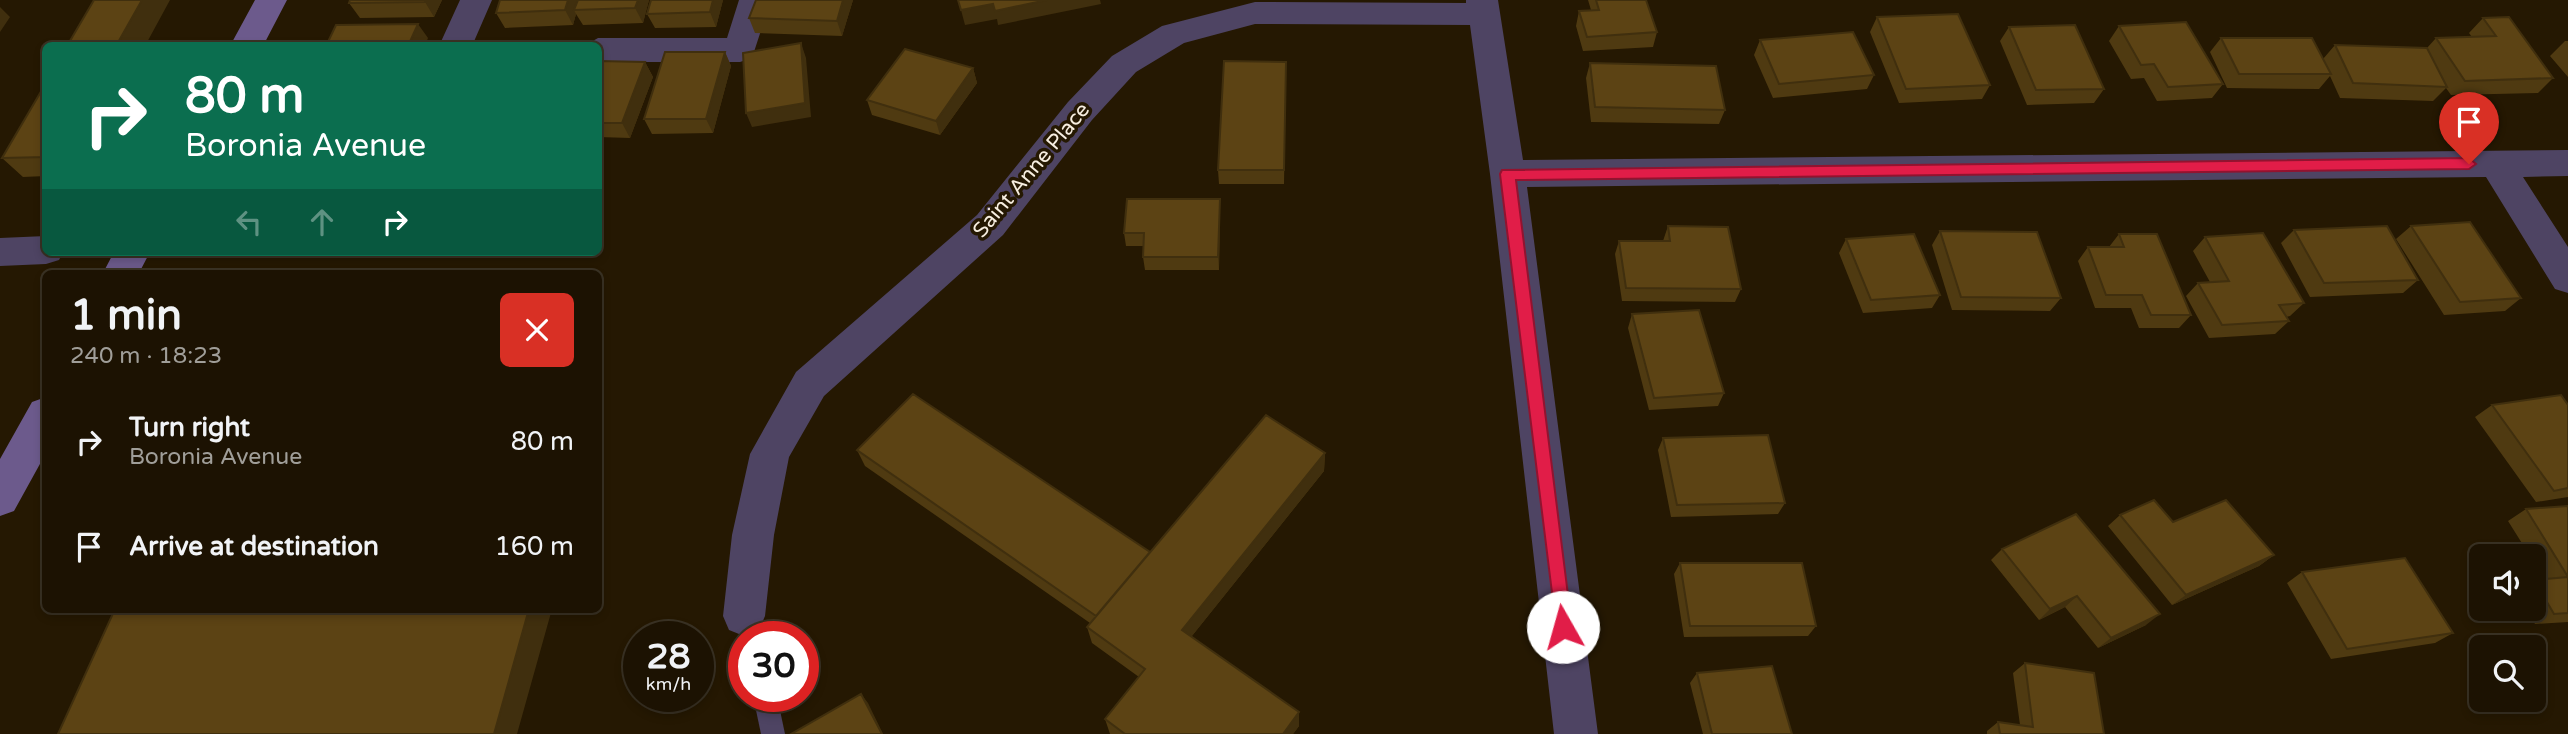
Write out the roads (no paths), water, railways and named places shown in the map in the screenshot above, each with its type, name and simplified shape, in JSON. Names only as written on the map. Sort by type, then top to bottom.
[{"type":"main road","points":[[248,42],[271,0]]},
{"type":"main road","points":[[0,498],[42,421]]},
{"type":"street","points":[[458,42],[476,0]]},
{"type":"street","points":[[602,50],[740,50],[755,0]]},
{"type":"street","points":[[1483,7],[1508,174],[1576,734]]},
{"type":"street","name":"Saint Anne Place","points":[[747,621],[753,535],[770,454],[810,384],[990,225],[1080,111],[1124,64],[1174,34],[1255,13],[1483,7]]},
{"type":"street","points":[[1508,174],[2568,163]]},
{"type":"street","points":[[2496,164],[2568,278]]},
{"type":"street","points":[[0,252],[42,250]]},
{"type":"lane","points":[[769,712],[774,734]]}]
